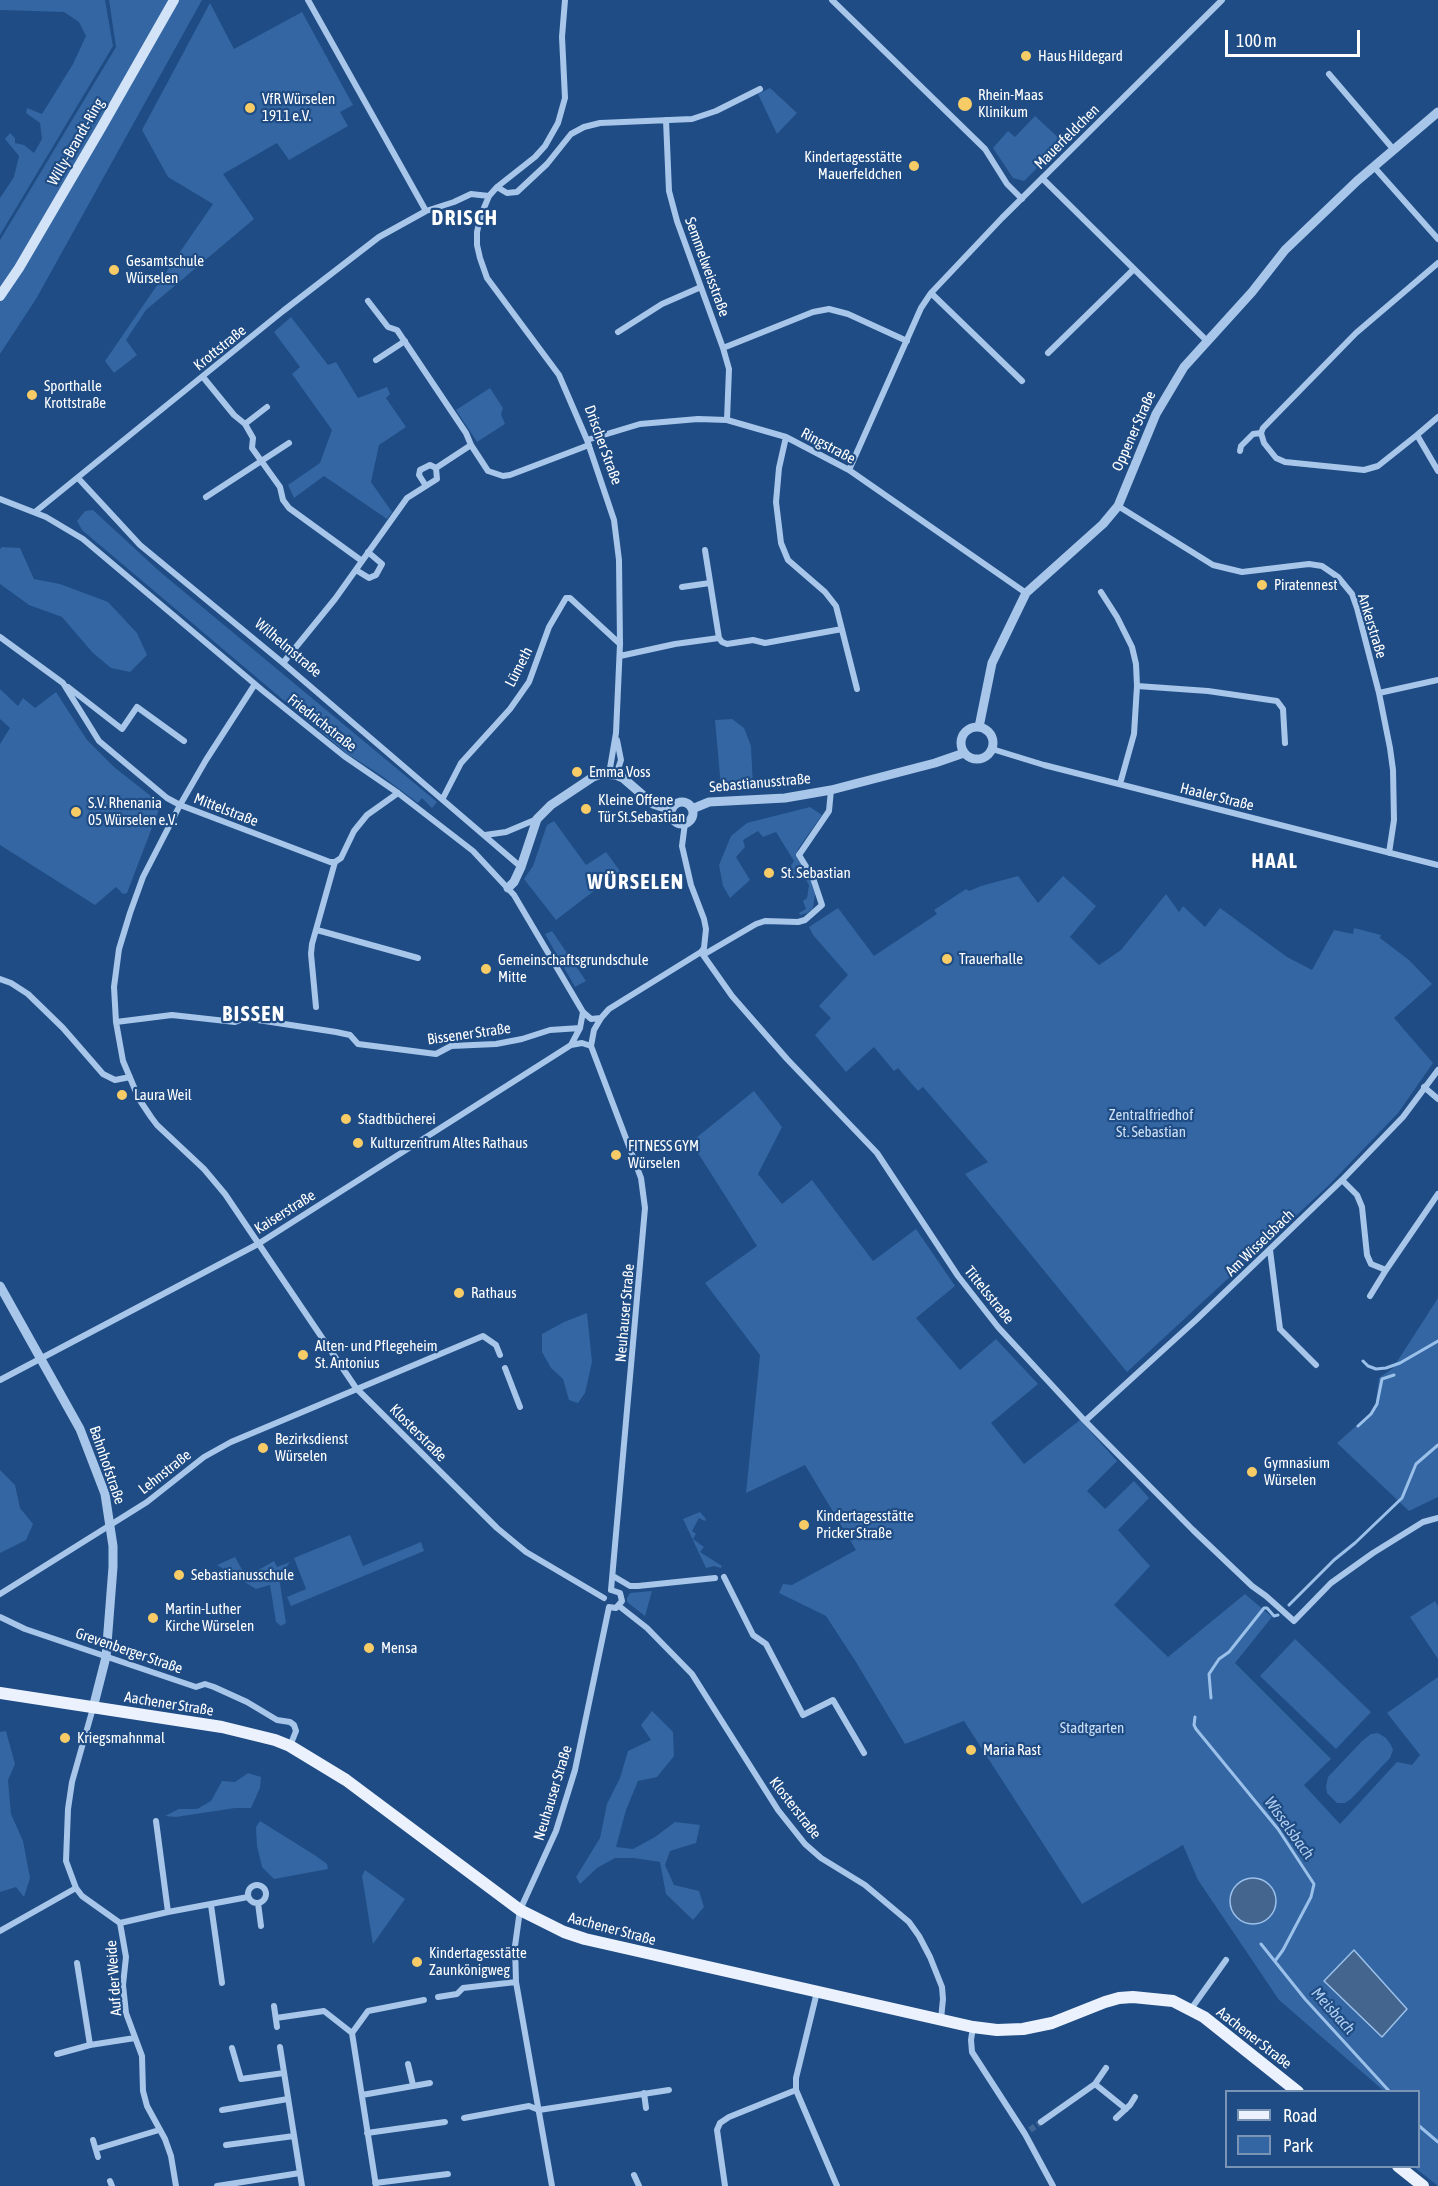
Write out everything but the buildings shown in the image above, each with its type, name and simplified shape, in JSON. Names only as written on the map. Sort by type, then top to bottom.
[{"type":"main road","name":"Willy-Brandt-Ring","points":[[0,296],[19,268],[174,0]]},
{"type":"main road","name":"Aachener Straße","points":[[0,1693],[222,1727],[290,1746],[346,1780],[520,1910],[564,1932],[585,1939],[973,2027],[997,2030],[1023,2029],[1052,2023],[1105,2002],[1126,1998],[1173,2001],[1191,2009],[1297,2090]]},
{"type":"main road","points":[[1400,2168],[1423,2186]]},
{"type":"street","points":[[308,0],[426,211]]},
{"type":"street","points":[[489,196],[535,157],[545,146],[558,123],[564,99],[562,37],[565,0]]},
{"type":"street","points":[[832,0],[985,149],[1007,184],[1022,199]]},
{"type":"street","name":"Mauerfeldchen","points":[[849,470],[921,308],[931,293],[1042,178],[1222,0]]},
{"type":"street","points":[[1329,74],[1394,150]]},
{"type":"street","points":[[497,187],[507,193],[517,192],[547,164],[571,134],[584,127],[600,123],[692,119],[716,111],[760,89]]},
{"type":"street","name":"Oppener Straße","points":[[979,727],[992,663],[1026,593],[1103,524],[1118,506],[1156,414],[1184,368],[1252,292],[1285,250],[1374,167],[1438,112]]},
{"type":"street","name":"Semmelweisstraße","points":[[666,120],[669,191],[729,369],[727,420]]},
{"type":"street","points":[[1374,167],[1438,240]]},
{"type":"street","points":[[1042,178],[1207,341]]},
{"type":"street","name":"Krottstraße","points":[[35,512],[370,244],[426,211],[471,194],[489,196]]},
{"type":"street","name":"Drischer Straße","points":[[489,196],[481,214],[477,232],[480,258],[485,272],[498,294],[559,375],[588,442],[614,520],[619,560],[620,656],[613,774]]},
{"type":"street","points":[[1438,263],[1356,333],[1263,428],[1261,433],[1264,443],[1276,458],[1285,462],[1364,470],[1378,466],[1438,417]]},
{"type":"street","points":[[1048,353],[1134,269]]},
{"type":"street","points":[[618,332],[662,304],[701,287]]},
{"type":"street","points":[[931,293],[1022,381]]},
{"type":"street","name":"Ringstraße","points":[[368,300],[388,327],[397,330],[405,341],[466,433],[485,469],[507,476],[588,442],[640,424],[698,419],[727,420],[786,437],[849,470],[1026,593]]},
{"type":"street","points":[[723,348],[813,312],[829,309],[848,314],[907,341]]},
{"type":"street","points":[[376,360],[405,341]]},
{"type":"street","points":[[203,377],[234,416],[245,424],[253,438],[252,448],[280,487],[289,508],[362,561]]},
{"type":"street","points":[[245,424],[267,407]]},
{"type":"street","points":[[1240,451],[1241,446],[1253,434],[1261,433]]},
{"type":"street","points":[[1417,435],[1438,471]]},
{"type":"street","points":[[786,437],[779,468],[776,502],[781,543],[788,560],[831,598],[836,606],[857,688]]},
{"type":"street","points":[[206,497],[289,443]]},
{"type":"street","points":[[436,468],[471,444]]},
{"type":"street","points":[[426,486],[419,475],[420,470],[430,465],[436,468]]},
{"type":"street","points":[[283,663],[326,611],[407,498],[437,479],[436,468]]},
{"type":"street","name":"Wilhelmstraße","points":[[78,478],[140,545],[283,663],[521,867]]},
{"type":"street","name":"Friedrichstraße","points":[[0,499],[62,525],[83,539],[344,756],[398,793],[473,851],[508,888],[583,1012]]},
{"type":"street","name":"Ankerstraße","points":[[1118,506],[1213,565],[1242,572],[1309,564],[1322,566],[1338,577],[1352,594],[1379,693],[1393,770],[1394,820],[1389,853]]},
{"type":"street","points":[[705,550],[719,638],[727,644],[753,640],[765,643],[842,629]]},
{"type":"street","points":[[356,570],[369,578],[376,575],[382,564],[368,552]]},
{"type":"street","points":[[682,587],[710,583]]},
{"type":"street","points":[[1101,592],[1132,647],[1136,664],[1134,734],[1120,784]]},
{"type":"street","name":"Lümeth","points":[[442,798],[461,763],[510,709],[529,682],[549,627],[566,598],[570,598],[620,644]]},
{"type":"street","name":"Mittelstraße","points":[[0,637],[122,729],[137,707],[184,741]]},
{"type":"street","points":[[620,656],[681,643],[719,638]]},
{"type":"street","points":[[1379,693],[1438,680]]},
{"type":"street","name":"Mittelstraße","points":[[63,683],[99,741],[167,798],[180,805],[335,862]]},
{"type":"street","name":"Klosterstraße","points":[[255,684],[206,760],[143,877],[119,949],[114,987],[116,1022],[123,1061],[139,1099],[157,1125],[204,1169],[225,1194],[356,1388],[497,1528],[526,1552],[604,1598]]},
{"type":"street","points":[[1137,686],[1276,701],[1283,709],[1285,743]]},
{"type":"street","points":[[979,727],[991,735],[992,749],[986,756],[977,759],[964,753],[961,743],[969,729],[979,727]]},
{"type":"street","name":"Haaler Straße","points":[[992,749],[1044,765],[1438,865]]},
{"type":"street","name":"Sebastianusstraße","points":[[692,809],[709,802],[785,798],[831,790],[935,763],[964,753]]},
{"type":"street","points":[[485,835],[506,832],[537,819],[551,805],[584,782],[601,774],[613,774],[623,778],[653,804],[671,810]]},
{"type":"street","name":"Sebastianusstraße","points":[[702,954],[765,921],[798,922],[805,920],[822,905],[813,878],[799,855],[829,812],[831,790]]},
{"type":"street","points":[[316,1007],[311,954],[335,862],[341,858],[354,831],[367,815],[398,793]]},
{"type":"street","points":[[571,1045],[581,1043],[591,1046],[594,1030],[609,1009],[702,954],[705,939],[704,919],[691,885],[682,846],[685,823],[692,816],[692,809],[688,803],[675,804],[671,810],[674,821],[685,823]]},
{"type":"street","points":[[508,888],[514,882],[521,867],[537,819]]},
{"type":"street","points":[[317,930],[418,958]]},
{"type":"street","name":"Tittelsstraße","points":[[702,954],[732,996],[787,1059],[877,1153],[958,1276],[1005,1334],[1085,1421],[1223,1559],[1294,1621],[1331,1583],[1356,1565],[1423,1522],[1438,1518]]},
{"type":"street","points":[[0,979],[12,983],[28,994],[63,1028],[103,1074],[111,1080],[130,1077]]},
{"type":"street","points":[[583,1012],[591,1019],[601,1018]]},
{"type":"street","name":"Kaiserstraße","points":[[0,1380],[258,1244],[571,1045],[580,1028],[583,1012]]},
{"type":"street","name":"Bissener Straße","points":[[116,1022],[172,1015],[235,1022],[245,1017],[350,1035],[358,1044],[436,1054],[451,1046],[496,1044],[522,1039],[550,1029],[580,1028]]},
{"type":"street","name":"Neuhauser Straße","points":[[591,1046],[640,1178],[645,1208],[611,1590]]},
{"type":"street","name":"Am Wisselsbach","points":[[1085,1421],[1270,1250],[1342,1180],[1403,1117],[1438,1070]]},
{"type":"street","points":[[1424,1087],[1438,1099]]},
{"type":"street","points":[[1342,1180],[1357,1195],[1362,1208],[1367,1255],[1371,1264],[1386,1270]]},
{"type":"street","points":[[1370,1296],[1438,1194]]},
{"type":"street","points":[[1270,1250],[1280,1329],[1316,1365]]},
{"type":"street","name":"Bahnhofstraße","points":[[0,1286],[80,1429],[105,1494],[111,1525],[113,1567],[106,1657],[93,1708]]},
{"type":"street","name":"Lehnstraße","points":[[0,1594],[147,1502],[204,1457],[231,1442],[483,1336],[496,1345],[500,1354]]},
{"type":"street","points":[[505,1368],[520,1407]]},
{"type":"street","points":[[613,1576],[630,1586]]},
{"type":"street","points":[[724,1577],[753,1635],[766,1644],[803,1715],[833,1700],[864,1753]]},
{"type":"street","points":[[620,1593],[630,1586],[715,1578]]},
{"type":"street","points":[[611,1590],[620,1593],[622,1601],[619,1606],[609,1607],[604,1598],[611,1590]]},
{"type":"street","name":"Klosterstraße","points":[[619,1606],[647,1628],[692,1674],[778,1810],[805,1844],[821,1858],[873,1892],[909,1922],[925,1947],[942,1987],[941,2019]]},
{"type":"street","name":"Neuhauser Straße","points":[[552,2186],[516,1982],[515,1946],[520,1910],[556,1831],[575,1770],[609,1607]]},
{"type":"street","name":"Grevenberger Straße","points":[[0,1617],[25,1629],[196,1687],[205,1683],[214,1686],[277,1720],[294,1725],[296,1731],[290,1746]]},
{"type":"street","points":[[0,1931],[76,1888],[66,1861],[68,1809],[72,1782],[93,1708]]},
{"type":"street","points":[[156,1821],[168,1912]]},
{"type":"street","points":[[255,1884],[261,1885],[266,1894],[258,1903],[252,1902],[248,1897],[249,1888],[255,1884]]},
{"type":"street","name":"Auf der Weide","points":[[76,1888],[82,1896],[120,1923],[126,1957],[123,1985],[125,2006],[142,2056],[143,2091],[147,2106],[165,2139],[171,2156],[176,2186]]},
{"type":"street","points":[[120,1923],[248,1897]]},
{"type":"street","points":[[258,1903],[261,1926]]},
{"type":"street","points":[[211,1905],[222,1983]]},
{"type":"street","points":[[1191,2009],[1226,1960]]},
{"type":"street","points":[[77,1963],[90,2045]]},
{"type":"street","points":[[438,1997],[457,1994],[464,1988],[516,1982]]},
{"type":"street","points":[[817,1992],[796,2078],[796,2090],[837,2186]]},
{"type":"street","points":[[352,2033],[368,2012],[424,2000]]},
{"type":"street","points":[[274,2006],[277,2027]]},
{"type":"street","points":[[276,2018],[324,2011],[352,2033],[375,2185],[448,2174]]},
{"type":"street","points":[[973,2027],[972,2052],[1028,2132],[1053,2186]]},
{"type":"street","points":[[57,2054],[90,2045],[135,2038]]},
{"type":"street","points":[[232,2048],[241,2079],[284,2073]]},
{"type":"street","points":[[280,2048],[302,2186]]},
{"type":"street","points":[[408,2064],[413,2085]]},
{"type":"street","points":[[1041,2122],[1095,2084],[1106,2068]]},
{"type":"street","points":[[362,2095],[430,2083]]},
{"type":"street","points":[[1095,2084],[1126,2109]]},
{"type":"street","points":[[465,2118],[529,2106],[539,2110],[669,2090]]},
{"type":"street","points":[[725,2186],[717,2130],[720,2123],[729,2117],[796,2090]]},
{"type":"street","points":[[644,2093],[646,2108]]},
{"type":"street","points":[[1116,2118],[1135,2097]]},
{"type":"street","points":[[222,2110],[288,2099]]},
{"type":"street","points":[[367,2133],[445,2122]]},
{"type":"street","points":[[96,2149],[159,2130]]},
{"type":"street","points":[[226,2145],[294,2136]]},
{"type":"street","points":[[93,2140],[98,2157]]},
{"type":"street","points":[[217,2186],[300,2173]]},
{"type":"street","points":[[634,2175],[639,2186]]},
{"type":"green space","points":[[0,0],[105,0],[113,46],[0,235],[0,198],[14,177],[19,156],[5,139],[10,133],[15,138],[15,143],[24,145],[34,153],[42,139],[40,123],[26,113],[27,108],[42,114],[73,64],[86,36],[79,22],[64,12],[0,10]]},
{"type":"green space","points":[[109,0],[202,0],[36,299],[0,354],[0,240],[116,47]]},
{"type":"green space","name":"VfR Würselen 1911 e.V.","points":[[210,3],[234,49],[302,12],[353,105],[340,112],[348,126],[289,160],[277,143],[223,174],[254,219],[146,310],[126,340],[137,355],[114,373],[105,361],[213,204],[168,177],[142,130]]},
{"type":"green space","points":[[770,88],[797,113],[777,134],[758,94]]},
{"type":"green space","points":[[1035,116],[1063,142],[1024,181],[1013,178],[993,148],[1008,131],[1015,137]]},
{"type":"green space","points":[[291,317],[328,365],[336,362],[358,398],[387,387],[390,394],[386,398],[406,427],[379,445],[371,482],[392,512],[387,519],[324,476],[294,498],[288,485],[320,463],[332,430],[292,374],[300,367],[274,332]]},
{"type":"green space","points":[[490,388],[503,408],[501,414],[505,424],[477,442],[456,410]]},
{"type":"green space","points":[[93,510],[159,571],[437,802],[432,808],[422,798],[418,803],[346,753],[82,530],[77,521],[85,511]]},
{"type":"green space","points":[[2,547],[20,548],[34,579],[60,584],[108,602],[137,633],[147,655],[130,672],[111,668],[93,653],[62,617],[29,605],[0,584],[0,549]]},
{"type":"green space","name":"S.V. Rhenania 05 Würselen e.V.","points":[[0,689],[18,706],[23,698],[35,708],[56,692],[87,740],[114,767],[161,804],[127,893],[123,894],[116,887],[95,905],[0,845],[0,744],[10,728],[0,719]]},
{"type":"green space","points":[[732,719],[744,728],[751,746],[753,786],[721,787],[715,720]]},
{"type":"green space","points":[[810,807],[822,815],[798,849],[797,856],[811,879],[815,894],[813,908],[807,913],[800,915],[799,913],[806,909],[803,901],[807,898],[809,885],[803,875],[796,878],[790,867],[794,861],[776,832],[763,837],[758,831],[743,840],[745,847],[736,857],[750,880],[730,898],[723,886],[719,865],[731,836],[747,823]]},
{"type":"green space","points":[[554,821],[586,865],[606,852],[620,871],[556,920],[524,879],[533,866],[547,825]]},
{"type":"green space","name":"Zentralfriedhof St. Sebastian","points":[[1018,876],[1038,903],[1063,876],[1096,906],[1070,937],[1099,965],[1121,950],[1166,894],[1179,912],[1183,906],[1205,927],[1220,908],[1287,957],[1312,970],[1334,930],[1353,934],[1354,928],[1381,935],[1380,938],[1409,960],[1432,984],[1394,1018],[1433,1063],[1398,1113],[1328,1186],[1127,1372],[965,1174],[988,1162],[923,1087],[918,1091],[898,1068],[894,1071],[874,1047],[846,1072],[815,1035],[831,1018],[819,1006],[848,975],[813,935],[809,927],[838,908],[874,956],[937,914],[934,910],[966,889],[969,891]]},
{"type":"green space","points":[[552,931],[586,981],[575,987],[545,934]]},
{"type":"green space","name":"Stadtgarten","points":[[754,1091],[782,1127],[758,1174],[782,1204],[812,1180],[873,1261],[916,1229],[955,1286],[916,1318],[960,1370],[996,1339],[1038,1384],[991,1423],[1024,1464],[1080,1420],[1117,1461],[1087,1491],[1105,1509],[1134,1481],[1149,1498],[1118,1530],[1150,1566],[1114,1605],[1168,1657],[1245,1594],[1272,1617],[1235,1663],[1331,1759],[1304,1785],[1340,1824],[1397,1762],[1412,1765],[1420,1755],[1387,1713],[1438,1677],[1438,2186],[1415,2168],[1420,2168],[1420,2090],[1383,2090],[1279,2000],[1198,1880],[1183,1845],[1082,1904],[964,1721],[905,1744],[826,1616],[779,1593],[783,1584],[792,1585],[856,1550],[805,1465],[746,1493],[760,1355],[705,1283],[757,1246],[691,1142]]},
{"type":"green space","points":[[1438,1298],[1438,1497],[1409,1511],[1337,1443],[1375,1409],[1379,1378],[1393,1368]]},
{"type":"green space","points":[[587,1313],[592,1362],[585,1393],[578,1403],[569,1400],[563,1379],[551,1368],[542,1352],[542,1334]]},
{"type":"green space","points":[[0,1470],[15,1485],[20,1508],[33,1524],[26,1540],[0,1553]]},
{"type":"green space","points":[[700,1512],[706,1519],[705,1521],[699,1518],[692,1531],[696,1534],[693,1539],[704,1547],[700,1552],[722,1566],[721,1568],[714,1566],[706,1568],[683,1519]]},
{"type":"green space","points":[[350,1535],[363,1566],[421,1542],[424,1551],[291,1606],[287,1597],[306,1589],[294,1558]]},
{"type":"green space","points":[[235,1557],[246,1577],[274,1561],[277,1567],[290,1562],[279,1577],[286,1623],[281,1626],[276,1622],[270,1585],[256,1589],[217,1565]]},
{"type":"green space","points":[[652,1591],[645,1616],[627,1602],[630,1593]]},
{"type":"green space","points":[[1435,1601],[1438,1606],[1438,1659],[1410,1617]]},
{"type":"green space","points":[[1295,1639],[1371,1712],[1336,1749],[1260,1676]]},
{"type":"green space","points":[[652,1711],[673,1732],[674,1756],[657,1777],[638,1781],[626,1810],[616,1847],[633,1849],[655,1837],[675,1822],[700,1825],[696,1843],[670,1851],[665,1865],[674,1885],[699,1891],[704,1907],[693,1920],[666,1894],[660,1862],[615,1858],[597,1868],[580,1884],[576,1877],[600,1838],[607,1804],[620,1778],[628,1751],[651,1740],[641,1725]]},
{"type":"green space","points":[[6,1731],[15,1764],[8,1780],[11,1814],[23,1841],[30,1878],[24,1897],[16,1887],[0,1892],[0,1732]]},
{"type":"green space","points":[[1378,1733],[1391,1745],[1393,1750],[1390,1758],[1351,1799],[1345,1803],[1337,1803],[1327,1793],[1328,1777],[1362,1741],[1371,1734]]},
{"type":"green space","points":[[248,1773],[261,1777],[260,1788],[251,1808],[235,1808],[176,1817],[165,1816],[179,1809],[197,1809],[211,1801],[222,1781],[235,1782]]},
{"type":"green space","points":[[260,1821],[313,1854],[327,1864],[328,1869],[274,1879],[262,1867],[257,1846],[256,1827]]},
{"type":"green space","points":[[365,1870],[405,1899],[373,1944],[362,1876]]},
{"type":"shaded area","points":[[1253,1878],[1269,1885],[1276,1901],[1269,1917],[1253,1924],[1237,1917],[1230,1901],[1237,1885]]},
{"type":"shaded area","points":[[1354,1950],[1407,2009],[1382,2037],[1324,1981]]},
{"type":"waterway","points":[[1363,1361],[1376,1369],[1386,1368],[1400,1363],[1438,1341]]},
{"type":"waterway","points":[[1358,1426],[1371,1414],[1377,1404],[1382,1379],[1394,1375]]},
{"type":"waterway","name":"Wisselsbach","points":[[1289,1605],[1402,1498],[1416,1464],[1438,1445]]},
{"type":"waterway","name":"Wisselsbach","points":[[1211,1698],[1209,1674],[1219,1659],[1229,1652],[1264,1608],[1267,1608],[1274,1616],[1278,1615]]},
{"type":"waterway","name":"Wisselsbach","points":[[1195,1717],[1196,1729],[1278,1829],[1314,1884],[1311,1897],[1275,1961]]},
{"type":"waterway","name":"Meisbach","points":[[1261,1944],[1305,1999],[1388,2090]]},
{"type":"waterway","name":"Meisbach","points":[[1420,2127],[1438,2142]]},
{"type":"tunnel","points":[[1030,2130],[1041,2122]]},
{"type":"place","name":"Haus Hildegard","points":[[1026,56]]},
{"type":"place","name":"Rhein-Maas Klinikum","points":[[965,104]]},
{"type":"place","name":"VfR Würselen 1911 e.V.","points":[[250,108]]},
{"type":"place","name":"Kindertagesstätte Mauerfeldchen","points":[[914,166]]},
{"type":"place","name":"Gesamtschule Würselen","points":[[114,270]]},
{"type":"place","name":"Sporthalle Krottstraße","points":[[32,395]]},
{"type":"place","name":"Piratennest","points":[[1262,585]]},
{"type":"place","name":"Emma Voss","points":[[577,772]]},
{"type":"place","name":"Kleine Offene Tür St.Sebastian","points":[[586,809]]},
{"type":"place","name":"S.V. Rhenania 05 Würselen e.V.","points":[[76,812]]},
{"type":"place","name":"St. Sebastian","points":[[769,873]]},
{"type":"place","name":"Trauerhalle","points":[[947,959]]},
{"type":"place","name":"Gemeinschaftsgrundschule Mitte","points":[[486,969]]},
{"type":"place","name":"Laura Weil","points":[[122,1095]]},
{"type":"place","name":"Stadtbücherei","points":[[346,1119]]},
{"type":"place","name":"Kulturzentrum Altes Rathaus","points":[[358,1143]]},
{"type":"place","name":"FITNESS GYM Würselen","points":[[616,1155]]},
{"type":"place","name":"Rathaus","points":[[459,1293]]},
{"type":"place","name":"Alten- und Pflegeheim St. Antonius","points":[[303,1355]]},
{"type":"place","name":"Bezirksdienst Würselen","points":[[263,1448]]},
{"type":"place","name":"Gymnasium Würselen","points":[[1252,1472]]},
{"type":"place","name":"Kindertagesstätte Pricker Straße","points":[[804,1525]]},
{"type":"place","name":"Sebastianusschule","points":[[179,1575]]},
{"type":"place","name":"Martin-Luther Kirche Würselen","points":[[153,1618]]},
{"type":"place","name":"Mensa","points":[[369,1648]]},
{"type":"place","name":"Kriegsmahnmal","points":[[65,1738]]},
{"type":"place","name":"Maria Rast","points":[[971,1750]]},
{"type":"place","name":"Kindertagesstätte Zaunkönigweg","points":[[417,1962]]},
{"type":"district","name":"DRISCH","points":[[465,218]]},
{"type":"district","name":"HAAL","points":[[1275,861]]},
{"type":"district","name":"WÜRSELEN","points":[[636,882]]},
{"type":"district","name":"BISSEN","points":[[254,1014]]}]
